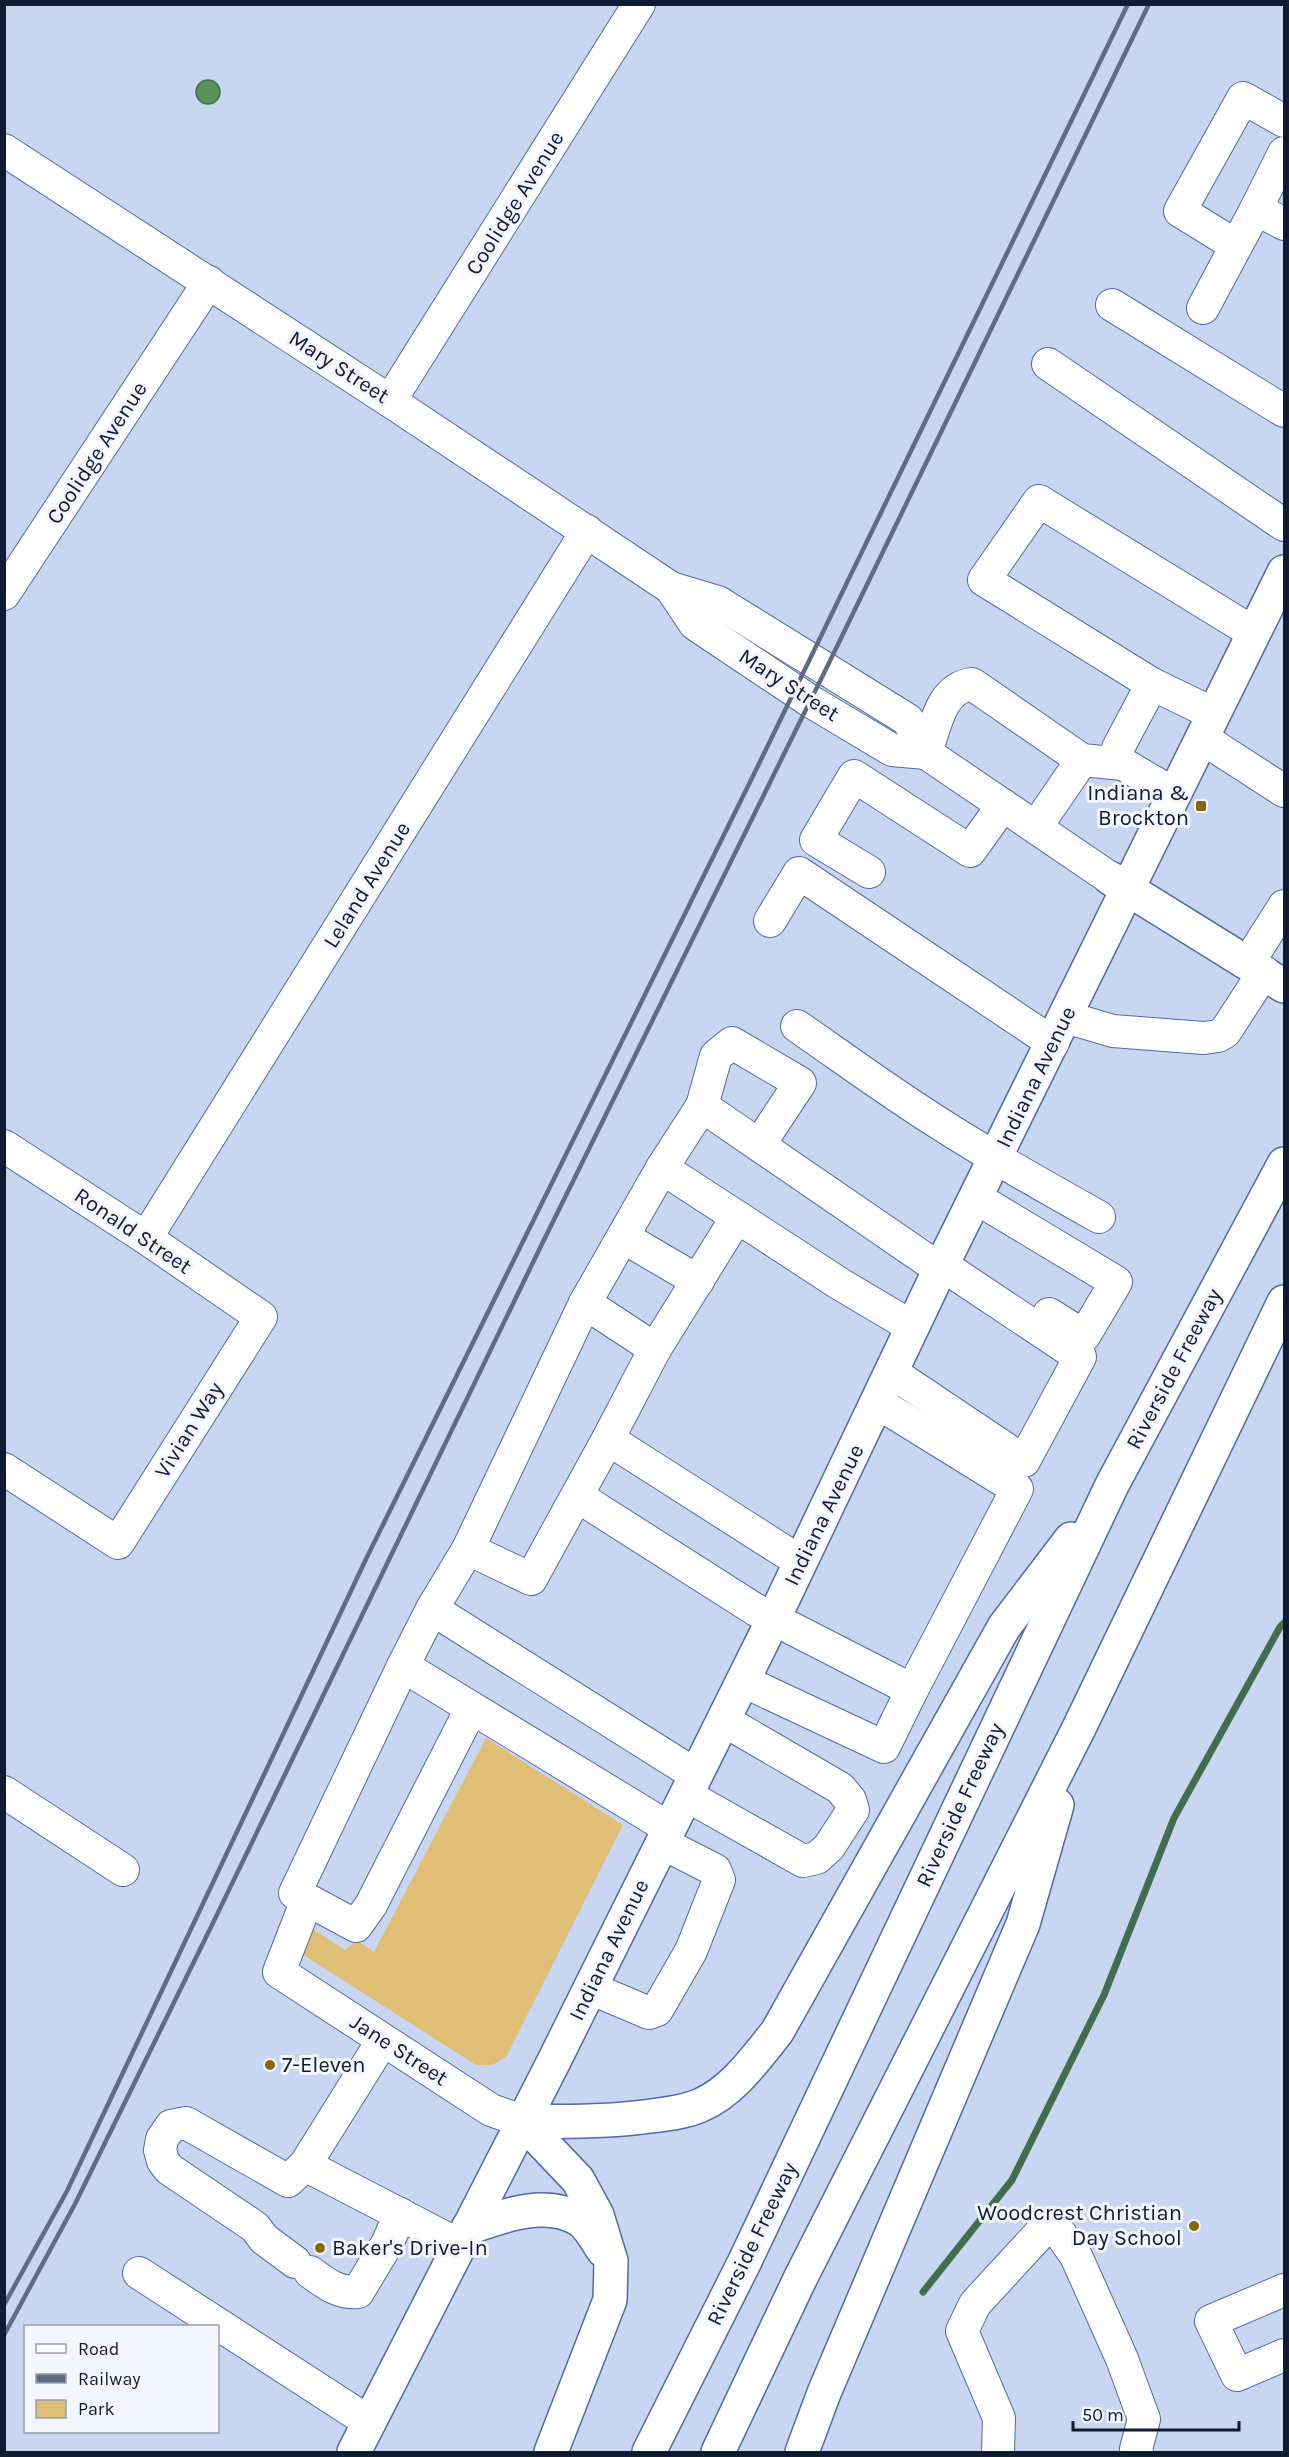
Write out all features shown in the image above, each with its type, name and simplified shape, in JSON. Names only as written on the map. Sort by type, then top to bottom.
[{"type":"main road","name":"Indiana Avenue","points":[[354,2452],[774,1620],[878,1403],[896,1376],[914,1324],[948,1264],[976,1198],[1059,1030],[1117,882],[1174,794],[1254,633],[1277,607],[1284,572]]},
{"type":"main road","points":[[1117,882],[1265,974]]},
{"type":"main road","name":"Riverside Freeway","points":[[648,2452],[744,2264],[1112,1485],[1284,1164]]},
{"type":"main road","points":[[718,2452],[799,2281],[1079,1728],[1284,1302]]},
{"type":"main road","points":[[522,2121],[609,2122],[667,2114],[701,2105],[729,2086],[748,2067],[777,2032],[1004,1627],[1112,1485]]},
{"type":"main road","points":[[802,2452],[824,2393],[1023,1924],[1079,1728]]},
{"type":"main road","points":[[522,2121],[578,2180],[597,2215],[611,2261],[610,2301],[551,2452]]},
{"type":"main road","points":[[464,2237],[509,2214],[552,2210],[581,2221],[611,2261]]},
{"type":"street","name":"Coolidge Avenue","points":[[390,401],[639,4]]},
{"type":"street","points":[[1235,245],[1180,211],[1243,98],[1284,121]]},
{"type":"street","name":"Mary Street","points":[[4,150],[209,282],[671,588],[718,602],[908,720],[926,753],[1117,882]]},
{"type":"street","points":[[1203,308],[1284,153]]},
{"type":"street","points":[[1256,209],[1284,224]]},
{"type":"street","name":"Coolidge Avenue","points":[[4,594],[209,282]]},
{"type":"street","points":[[1112,305],[1284,411]]},
{"type":"street","points":[[1048,364],[1284,525]]},
{"type":"street","points":[[1254,633],[1039,501],[984,580],[1152,684],[1208,726],[1284,792]]},
{"type":"street","name":"Leland Avenue","points":[[146,1238],[588,531]]},
{"type":"street","points":[[926,753],[944,702],[954,690],[963,685],[972,684],[1082,760],[1122,764],[1174,794]]},
{"type":"street","points":[[1122,764],[1117,756],[1118,748],[1152,684]]},
{"type":"street","points":[[1036,827],[1082,760]]},
{"type":"street","points":[[869,872],[816,840],[854,776],[970,851],[1003,806]]},
{"type":"street","points":[[770,921],[799,873],[1059,1030],[1113,1031],[1204,1038],[1218,1036],[1231,1024],[1265,974],[1284,906]]},
{"type":"street","points":[[797,1026],[945,1128],[1099,1217]]},
{"type":"street","points":[[471,1708],[371,1905],[356,1926],[295,1893],[403,1666],[432,1609],[468,1549],[585,1303],[662,1168],[702,1106],[716,1056],[732,1043],[800,1083],[759,1145]]},
{"type":"street","points":[[702,1106],[928,1261],[948,1264],[1084,1336],[1116,1282],[976,1198]]},
{"type":"street","name":"Ronald Street","points":[[4,1146],[146,1238],[261,1317]]},
{"type":"street","points":[[662,1168],[840,1284],[899,1319],[914,1324]]},
{"type":"street","points":[[468,1549],[531,1579],[655,1348],[737,1217]]},
{"type":"street","points":[[623,1237],[698,1281]]},
{"type":"street","points":[[896,1376],[1024,1461],[1080,1357],[948,1264]]},
{"type":"street","points":[[585,1303],[655,1348]]},
{"type":"street","name":"Vivian Way","points":[[4,1470],[118,1543],[261,1317]]},
{"type":"street","points":[[743,1681],[884,1747],[1017,1488],[878,1403]]},
{"type":"street","points":[[608,1439],[785,1552],[802,1560]]},
{"type":"street","points":[[577,1496],[774,1620],[912,1690]]},
{"type":"street","points":[[432,1609],[803,1861],[817,1858],[829,1847],[853,1810],[850,1800],[840,1788],[723,1720]]},
{"type":"street","points":[[403,1666],[471,1708],[715,1870],[719,1880],[691,1951],[657,2010],[649,2013],[590,1988]]},
{"type":"street","points":[[4,1792],[123,1870]]},
{"type":"street","name":"Jane Street","points":[[307,1900],[279,1972],[491,2110],[522,2121]]},
{"type":"street","points":[[383,2040],[305,2165],[288,2181],[186,2123],[171,2126],[162,2139],[160,2150],[163,2161],[169,2169],[255,2227],[264,2240],[302,2267],[328,2285],[347,2293],[358,2292],[388,2242],[400,2214]]},
{"type":"street","points":[[305,2165],[400,2214],[464,2237]]},
{"type":"street","points":[[998,2452],[999,2418],[962,2331],[975,2304],[1045,2228],[1059,2232],[1076,2256],[1122,2359],[1144,2419],[1137,2452]]},
{"type":"street","points":[[139,2273],[369,2422]]},
{"type":"street","points":[[1284,2289],[1211,2322],[1237,2375],[1284,2355]]},
{"type":"green space","points":[[486,1738],[623,1825],[506,2057],[492,2065],[476,2065],[280,1940],[295,1917],[345,1950],[357,1940],[374,1952]]},
{"type":"shaded area","points":[[208,80],[217,83],[220,92],[217,101],[208,104],[199,101],[196,92],[199,83]]},
{"type":"waterway","points":[[923,2292],[1012,2180],[1104,1995],[1174,1818],[1284,1623]]},
{"type":"railway","points":[[4,2305],[67,2191],[367,1557],[754,774],[1128,4]]},
{"type":"railway","points":[[4,2335],[75,2204],[1149,4]]},
{"type":"place","name":"Indiana & Brockton","points":[[1201,806]]},
{"type":"place","name":"7-Eleven","points":[[270,2065]]},
{"type":"place","name":"Woodcrest Christian Day School","points":[[1194,2226]]},
{"type":"place","name":"Baker's Drive-In","points":[[320,2248]]}]
